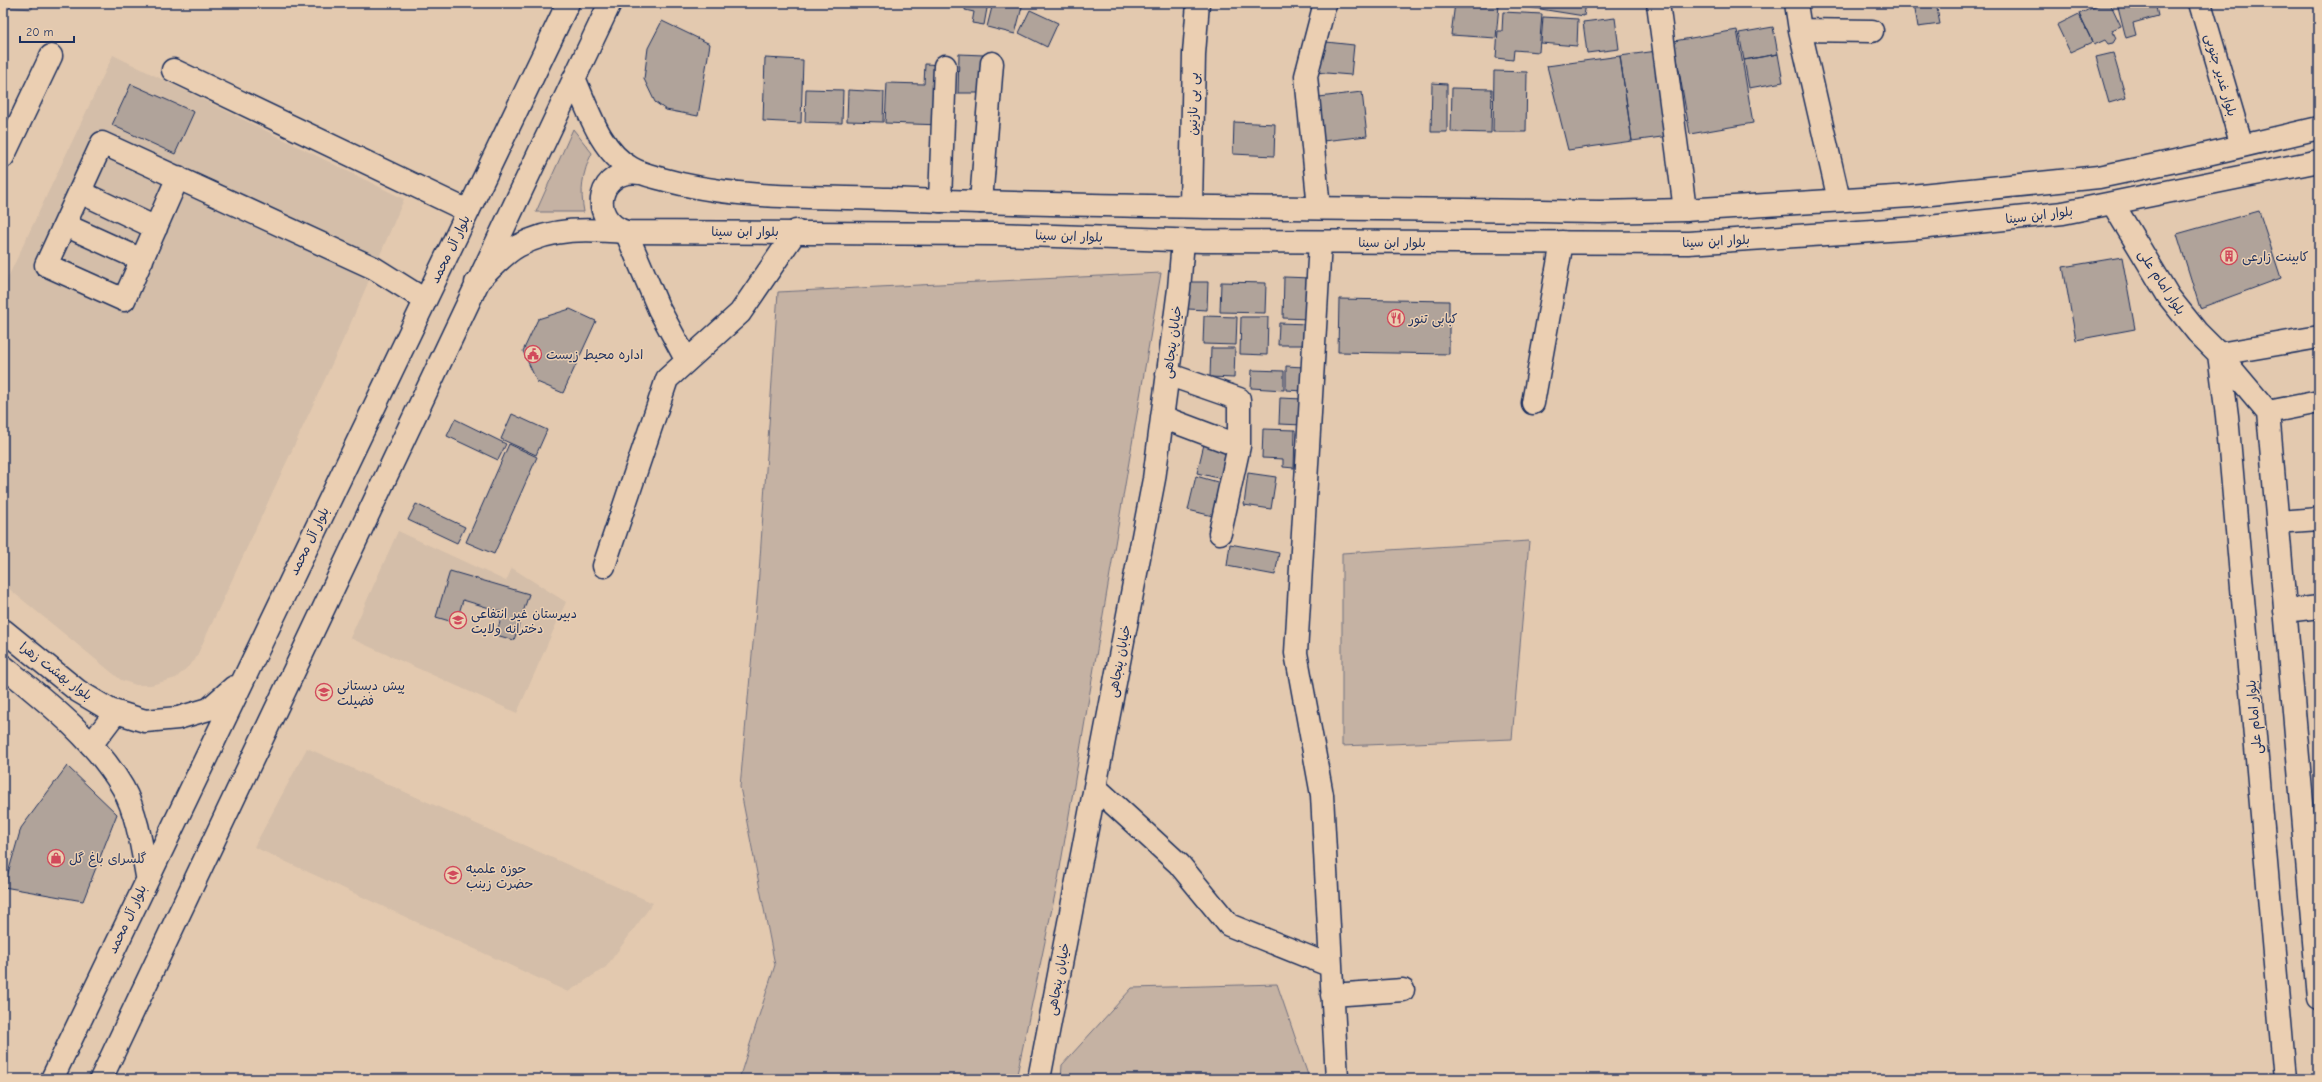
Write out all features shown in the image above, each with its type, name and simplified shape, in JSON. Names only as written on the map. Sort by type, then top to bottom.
[{"type":"main road","name":"بلوار آل محمد","points":[[52,1079],[147,876],[568,3]]},
{"type":"main road","points":[[102,1079],[476,283],[548,137],[610,3]]},
{"type":"main road","name":"بی بی نازنین","points":[[1191,205],[1194,54],[1198,3]]},
{"type":"main road","points":[[1319,208],[1306,76],[1325,3]]},
{"type":"main road","points":[[1658,3],[1686,210]]},
{"type":"main road","points":[[1796,3],[1800,30],[1839,200]]},
{"type":"main road","name":"بلوار غدیر جنوبی","points":[[2200,3],[2242,146]]},
{"type":"main road","points":[[1800,30],[1872,31]]},
{"type":"main road","points":[[3,157],[51,56]]},
{"type":"main road","points":[[981,202],[992,63]]},
{"type":"main road","points":[[940,201],[945,66]]},
{"type":"main road","points":[[173,70],[468,210]]},
{"type":"main road","points":[[574,78],[593,119],[612,153],[629,167],[640,173]]},
{"type":"main road","points":[[687,361],[659,309],[626,232],[619,229],[607,219],[602,204],[602,197],[609,182],[616,176],[632,172],[640,173],[687,186],[749,194],[940,201],[1600,212],[1686,210],[1919,195],[2099,177],[2319,128]]},
{"type":"main road","points":[[178,177],[124,300],[46,265],[102,143],[178,177],[374,268],[425,300]]},
{"type":"main road","name":"بلوار ابن سینا","points":[[476,283],[517,246],[550,233],[583,228],[626,232],[796,231],[997,234],[1182,241],[1688,243],[1919,228],[2064,212],[2113,204],[2319,161]]},
{"type":"main road","name":"بلوار امام علی","points":[[2099,177],[2113,204],[2169,297],[2197,332],[2219,354],[2268,412]]},
{"type":"main road","points":[[80,192],[156,228]]},
{"type":"main road","points":[[65,225],[142,260]]},
{"type":"main road","points":[[604,566],[667,379],[740,313],[796,231]]},
{"type":"main road","name":"خیابان پنجاهی","points":[[1039,1079],[1154,479],[1179,289],[1182,241]]},
{"type":"main road","points":[[1320,242],[1296,653],[1322,795],[1337,1079]]},
{"type":"main road","points":[[1533,403],[1562,242]]},
{"type":"main road","points":[[2219,354],[2319,337]]},
{"type":"main road","name":"بلوار امام علی","points":[[2219,354],[2227,416],[2285,1079]]},
{"type":"main road","points":[[1167,374],[1238,399],[1239,446],[1220,533]]},
{"type":"main road","points":[[2319,402],[2268,412],[2319,999]]},
{"type":"main road","points":[[1162,417],[1239,446]]},
{"type":"main road","points":[[2278,522],[2319,519]]},
{"type":"main road","points":[[2285,611],[2319,607]]},
{"type":"main road","name":"بلوار بهشت زهرا","points":[[3,630],[78,691],[116,712],[145,721],[178,718],[209,709],[241,681]]},
{"type":"main road","points":[[3,666],[39,695],[92,746],[123,788],[138,832],[147,876]]},
{"type":"main road","points":[[92,746],[116,712]]},
{"type":"main road","points":[[1095,787],[1178,864],[1230,925],[1331,966]]},
{"type":"main road","points":[[1332,994],[1403,990]]},
{"type":"shaded area","points":[[3,3],[33,3],[32,9],[3,7]]},
{"type":"shaded area","points":[[113,55],[404,199],[349,327],[195,660],[176,678],[151,685],[136,685],[121,680],[3,584],[3,288]]},
{"type":"shaded area","points":[[573,129],[592,153],[584,175],[582,189],[584,212],[536,212]]},
{"type":"shaded area","points":[[1161,273],[1058,880],[1016,1079],[739,1079],[775,965],[740,787],[758,588],[778,292]]},
{"type":"shaded area","name":"دبیرستان غیر انتفاعی دخترانه ولایت","points":[[398,531],[506,581],[512,568],[566,602],[517,713],[350,638]]},
{"type":"shaded area","points":[[1529,541],[1512,739],[1342,746],[1342,553]]},
{"type":"shaded area","name":"حوزه علمیه حضرت زینب","points":[[307,748],[653,903],[606,967],[568,992],[254,847]]},
{"type":"shaded area","points":[[1277,984],[1309,1078],[1061,1079],[1062,1065],[1132,988]]},
{"type":"building","points":[[966,3],[988,3],[984,25],[972,23],[974,12],[965,10]]},
{"type":"building","points":[[993,3],[1023,3],[1015,34],[987,27]]},
{"type":"building","points":[[1455,3],[1493,3],[1499,5],[1496,38],[1451,35]]},
{"type":"building","points":[[1503,3],[1586,3],[1584,16]]},
{"type":"building","points":[[1734,3],[1749,3],[1734,6]]},
{"type":"building","points":[[1810,3],[1830,3],[1810,6]]},
{"type":"building","points":[[1914,3],[1936,3],[1940,24],[1918,27]]},
{"type":"building","points":[[2103,3],[2110,3],[2121,26],[2112,30],[2116,38],[2113,43],[2108,44],[2105,40],[2094,45],[2079,14]]},
{"type":"building","points":[[2117,3],[2155,3],[2158,16],[2133,23],[2136,35],[2126,38]]},
{"type":"building","points":[[1030,10],[1058,23],[1047,47],[1019,33]]},
{"type":"building","points":[[1503,12],[1542,14],[1539,52],[1514,50],[1513,60],[1496,58],[1498,31],[1502,31]]},
{"type":"building","points":[[2079,14],[2092,42],[2070,52],[2057,25]]},
{"type":"building","points":[[1543,17],[1578,19],[1577,46],[1541,43]]},
{"type":"building","points":[[1615,18],[1619,49],[1587,53],[1583,22]]},
{"type":"building","points":[[662,21],[710,44],[698,116],[666,110],[655,102],[644,79],[648,48]]},
{"type":"building","points":[[1773,27],[1778,54],[1744,60],[1739,33]]},
{"type":"building","points":[[1737,30],[1753,123],[1690,134],[1674,41]]},
{"type":"building","points":[[1317,41],[1354,45],[1351,75],[1314,72]]},
{"type":"building","points":[[1657,51],[1669,136],[1632,141],[1620,56]]},
{"type":"building","points":[[2113,53],[2126,98],[2109,103],[2096,57]]},
{"type":"building","points":[[959,54],[984,55],[983,93],[958,93]]},
{"type":"building","points":[[1778,54],[1783,82],[1749,88],[1744,60]]},
{"type":"building","points":[[1620,56],[1632,141],[1568,150],[1547,66]]},
{"type":"building","points":[[765,58],[803,60],[801,123],[763,121]]},
{"type":"building","points":[[925,64],[943,65],[941,125],[885,123],[887,83],[924,84]]},
{"type":"building","points":[[1494,71],[1527,72],[1526,132],[1493,132]]},
{"type":"building","points":[[1432,83],[1447,84],[1447,132],[1431,132]]},
{"type":"building","points":[[131,84],[194,112],[175,154],[112,125]]},
{"type":"building","points":[[1452,88],[1492,89],[1491,133],[1451,132]]},
{"type":"building","points":[[806,89],[843,90],[842,123],[805,122]]},
{"type":"building","points":[[848,90],[884,92],[883,122],[847,121]]},
{"type":"building","points":[[1362,92],[1367,136],[1323,141],[1319,97]]},
{"type":"building","points":[[1234,122],[1275,124],[1274,156],[1233,154]]},
{"type":"building","name":"کابینت زارعی","points":[[2259,211],[2281,278],[2200,308],[2177,234]]},
{"type":"building","points":[[2122,257],[2135,329],[2076,340],[2063,267]]},
{"type":"building","points":[[1284,277],[1311,278],[1310,319],[1283,318]]},
{"type":"building","points":[[1189,282],[1208,282],[1207,310],[1188,309]]},
{"type":"building","points":[[1221,282],[1266,283],[1265,313],[1220,312]]},
{"type":"building","points":[[1339,299],[1449,301],[1449,354],[1338,352]]},
{"type":"building","points":[[570,309],[596,321],[563,393],[537,382],[523,351],[538,319]]},
{"type":"building","points":[[1204,316],[1237,317],[1236,345],[1203,344]]},
{"type":"building","points":[[1241,317],[1268,317],[1267,355],[1240,354]]},
{"type":"building","points":[[1279,323],[1308,324],[1307,345],[1278,345]]},
{"type":"building","points":[[1211,348],[1235,348],[1234,378],[1210,377]]},
{"type":"building","points":[[1286,366],[1304,367],[1304,391],[1286,390]]},
{"type":"building","points":[[1252,370],[1284,371],[1284,390],[1251,388]]},
{"type":"building","points":[[1280,398],[1303,399],[1303,425],[1279,424]]},
{"type":"building","points":[[512,414],[547,430],[536,455],[501,439]]},
{"type":"building","points":[[455,419],[506,444],[498,460],[447,436]]},
{"type":"building","points":[[1263,429],[1295,430],[1294,468],[1283,467],[1283,459],[1262,458]]},
{"type":"building","points":[[1205,440],[1230,446],[1222,479],[1197,473]]},
{"type":"building","points":[[509,444],[537,457],[494,554],[466,542]]},
{"type":"building","points":[[1248,473],[1276,477],[1271,509],[1244,505]]},
{"type":"building","points":[[1196,476],[1221,483],[1213,516],[1188,510]]},
{"type":"building","points":[[416,504],[465,527],[457,543],[408,520]]},
{"type":"building","points":[[1230,544],[1279,553],[1275,575],[1227,566]]},
{"type":"building","points":[[450,571],[529,594],[514,640],[496,635],[503,612],[463,600],[456,623],[436,617]]},
{"type":"building","name":"گلسرای باغ گل","points":[[67,766],[117,814],[83,901],[4,887],[21,828]]},
{"type":"place","name":"کابینت زارعی","points":[[2229,256]]},
{"type":"place","name":"کبابی تنور","points":[[1396,318]]},
{"type":"place","name":"اداره محیط زیست","points":[[533,354]]},
{"type":"place","name":"دبیرستان غیر انتفاعی دخترانه ولایت","points":[[458,620]]},
{"type":"place","name":"پیش دبستانی فضیلت","points":[[324,692]]},
{"type":"place","name":"گلسرای باغ گل","points":[[56,858]]},
{"type":"place","name":"حوزه علمیه حضرت زینب","points":[[453,875]]}]
